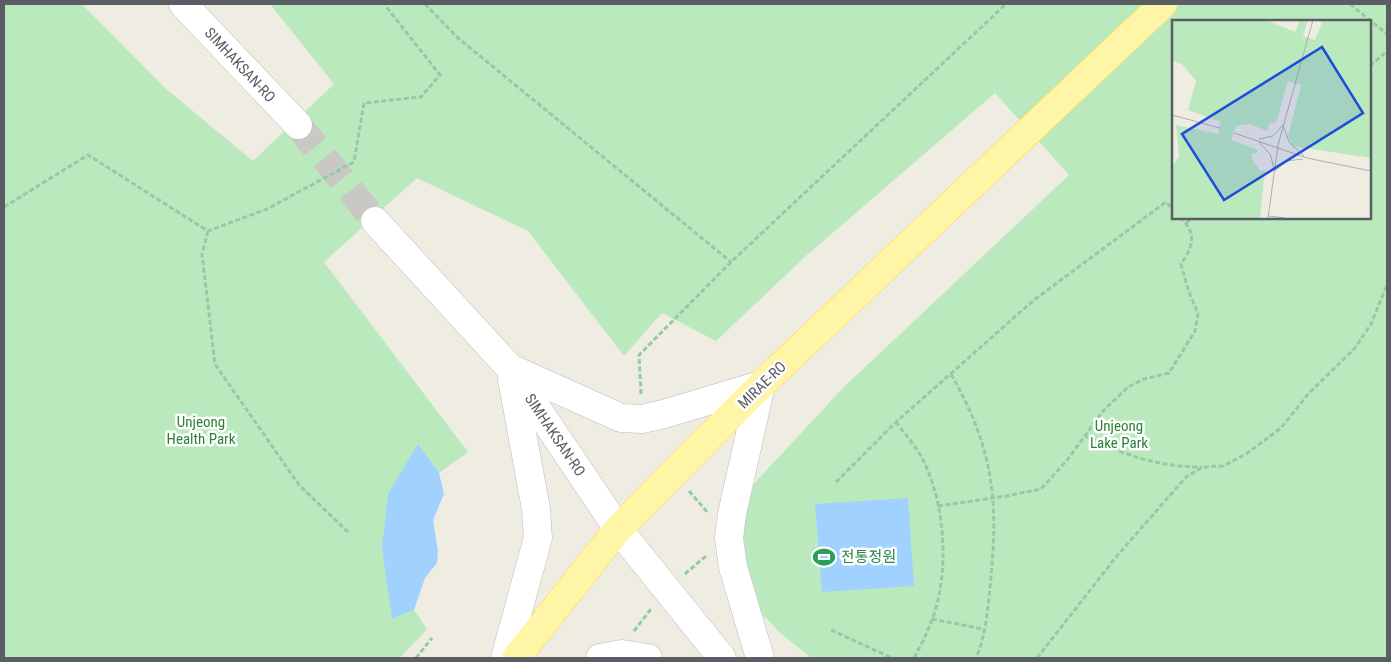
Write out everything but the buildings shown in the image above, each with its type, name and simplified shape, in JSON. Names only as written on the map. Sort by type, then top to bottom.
[{"type":"main road","name":"MIRAE-RO","points":[[516,658],[618,529],[761,385],[1164,4]]},
{"type":"street","name":"SIMHAKSAN-RO","points":[[183,4],[298,125]]},
{"type":"street","name":"SIMHAKSAN-RO","points":[[375,221],[510,368],[618,529],[722,658]]},
{"type":"street","points":[[510,368],[621,418],[642,419],[664,414],[761,385],[732,514],[729,538],[733,567],[760,658]]},
{"type":"street","points":[[505,658],[538,538],[536,509],[510,368]]},
{"type":"street","points":[[600,658],[622,654],[648,658]]},
{"type":"path","points":[[208,232],[267,209],[354,162],[364,104],[421,98],[440,74],[384,4]]},
{"type":"path","points":[[425,4],[458,38],[731,262],[1006,4]]},
{"type":"path","points":[[1350,4],[1370,20]]},
{"type":"path","points":[[1371,21],[1387,34]]},
{"type":"path","points":[[1371,65],[1387,51]]},
{"type":"path","points":[[4,207],[88,155],[208,232]]},
{"type":"path","points":[[836,482],[896,422],[1034,300],[1166,202],[1172,208]]},
{"type":"path","points":[[938,506],[1041,489],[1068,459],[1103,411],[1128,387],[1144,379],[1169,373],[1195,331],[1198,314],[1181,264],[1192,248],[1191,232],[1182,219]]},
{"type":"path","points":[[1186,223],[1192,219]]},
{"type":"path","points":[[208,232],[202,254],[215,364],[299,485],[349,533]]},
{"type":"path","points":[[1085,436],[1112,450],[1151,463],[1181,467],[1223,466],[1246,454],[1282,428],[1309,393],[1354,348],[1371,324],[1387,284]]},
{"type":"path","points":[[950,374],[979,430],[986,455],[996,522],[989,605],[976,658]]},
{"type":"path","points":[[896,422],[921,456],[931,480],[938,506],[942,559],[939,594],[928,632],[914,658]]},
{"type":"path","points":[[1037,658],[1159,506],[1186,477],[1203,467]]},
{"type":"path","points":[[932,619],[983,629]]},
{"type":"path","points":[[831,630],[892,658]]},
{"type":"path","points":[[416,658],[432,638]]},
{"type":"path","points":[[1039,654],[1044,658]]},
{"type":"green space","name":"Unjeong Health Park","points":[[4,4],[82,4],[165,88],[253,161],[334,84],[270,4],[1387,4],[1387,658],[811,658],[778,631],[745,595],[736,577],[747,491],[843,388],[1069,175],[995,93],[807,255],[716,341],[662,313],[624,356],[528,231],[417,178],[324,262],[468,452],[439,473],[417,444],[392,619],[414,610],[427,629],[400,658],[4,658]]},
{"type":"water","points":[[418,444],[439,473],[444,494],[433,520],[438,551],[437,563],[425,578],[414,610],[392,619],[382,548],[388,494]]},
{"type":"water","points":[[908,498],[914,586],[822,592],[815,504]]},
{"type":"tunnel","points":[[298,125],[375,221]]},
{"type":"place","name":"전통정원","points":[[824,557]]},
{"type":"park label","name":"Unjeong Lake Park","points":[[1119,434]]}]
